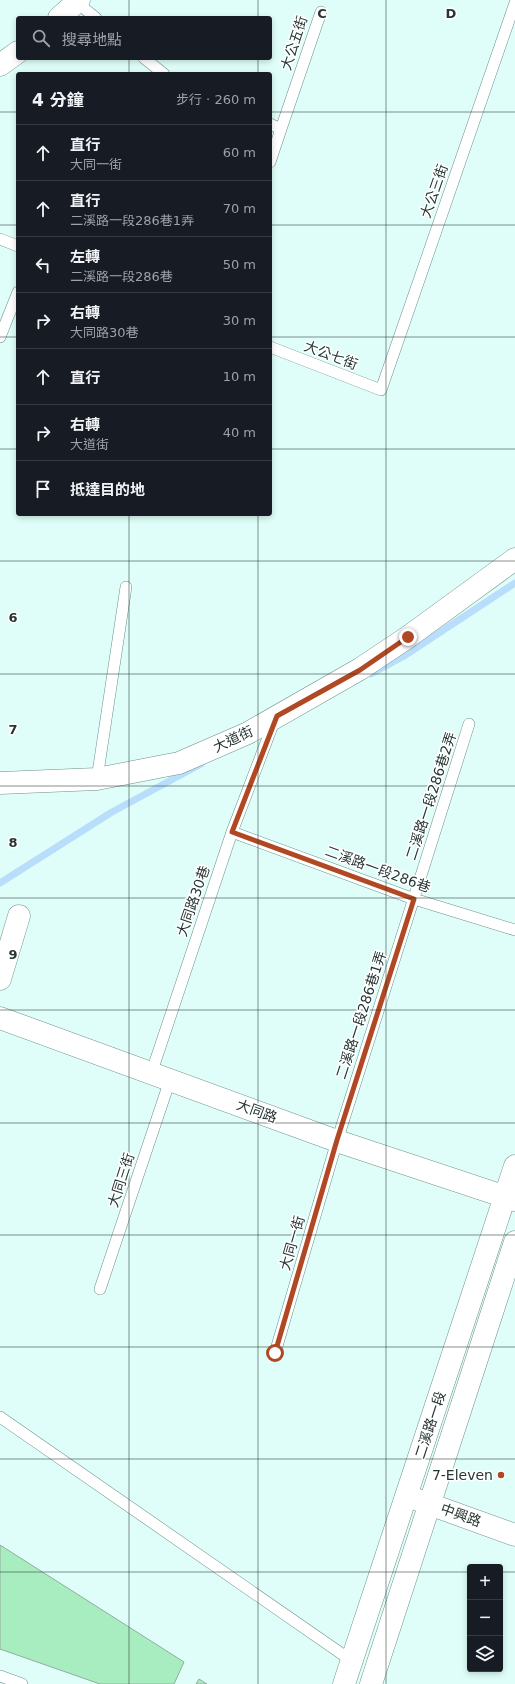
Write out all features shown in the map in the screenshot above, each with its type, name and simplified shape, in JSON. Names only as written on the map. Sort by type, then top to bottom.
[{"type":"street","points":[[61,16],[77,1]]},
{"type":"street","points":[[0,65],[16,53]]},
{"type":"street","name":"大道街","points":[[0,783],[56,782],[97,779],[179,763],[248,732],[360,670],[515,559]]},
{"type":"street","points":[[0,979],[19,916]]},
{"type":"street","name":"大同路","points":[[0,1018],[337,1140],[510,1198]]},
{"type":"street","name":"二溪路一段","points":[[344,1684],[510,1198],[515,1166]]},
{"type":"street","name":"二溪路一段","points":[[371,1684],[515,1242]]},
{"type":"street","name":"中興路","points":[[407,1496],[515,1535]]},
{"type":"lane","points":[[77,1],[94,16]]},
{"type":"lane","name":"大公三街","points":[[380,390],[515,3]]},
{"type":"lane","name":"大公五街","points":[[272,156],[320,12]]},
{"type":"lane","points":[[146,60],[162,72]]},
{"type":"lane","points":[[272,125],[281,129]]},
{"type":"lane","points":[[0,239],[16,245]]},
{"type":"lane","points":[[0,338],[16,297]]},
{"type":"lane","name":"大公七街","points":[[272,348],[380,390]]},
{"type":"lane","points":[[97,779],[126,587]]},
{"type":"lane","name":"大同路30巷","points":[[160,1077],[232,832],[277,717]]},
{"type":"lane","name":"二溪路一段286巷2弄","points":[[414,899],[469,724]]},
{"type":"lane","name":"二溪路一段286巷","points":[[232,832],[414,899],[515,930]]},
{"type":"lane","name":"二溪路一段286巷1弄","points":[[337,1140],[414,899]]},
{"type":"lane","name":"大同三街","points":[[100,1289],[160,1077]]},
{"type":"lane","name":"大同一街","points":[[275,1353],[337,1140]]},
{"type":"lane","points":[[0,1417],[352,1660]]},
{"type":"lane","points":[[0,1676],[22,1684]]},
{"type":"building","points":[[0,1545],[184,1662],[174,1684],[100,1684],[0,1649]]},
{"type":"building","points":[[199,1679],[207,1684],[196,1684]]},
{"type":"waterway","points":[[371,674],[404,656],[515,583]]},
{"type":"waterway","points":[[0,883],[112,812],[201,764]]},
{"type":"place","name":"7-Eleven","points":[[501,1475]]},
{"type":"route","points":[[275,1353],[337,1140],[414,899],[232,832],[277,716],[360,670],[408,637]]}]
